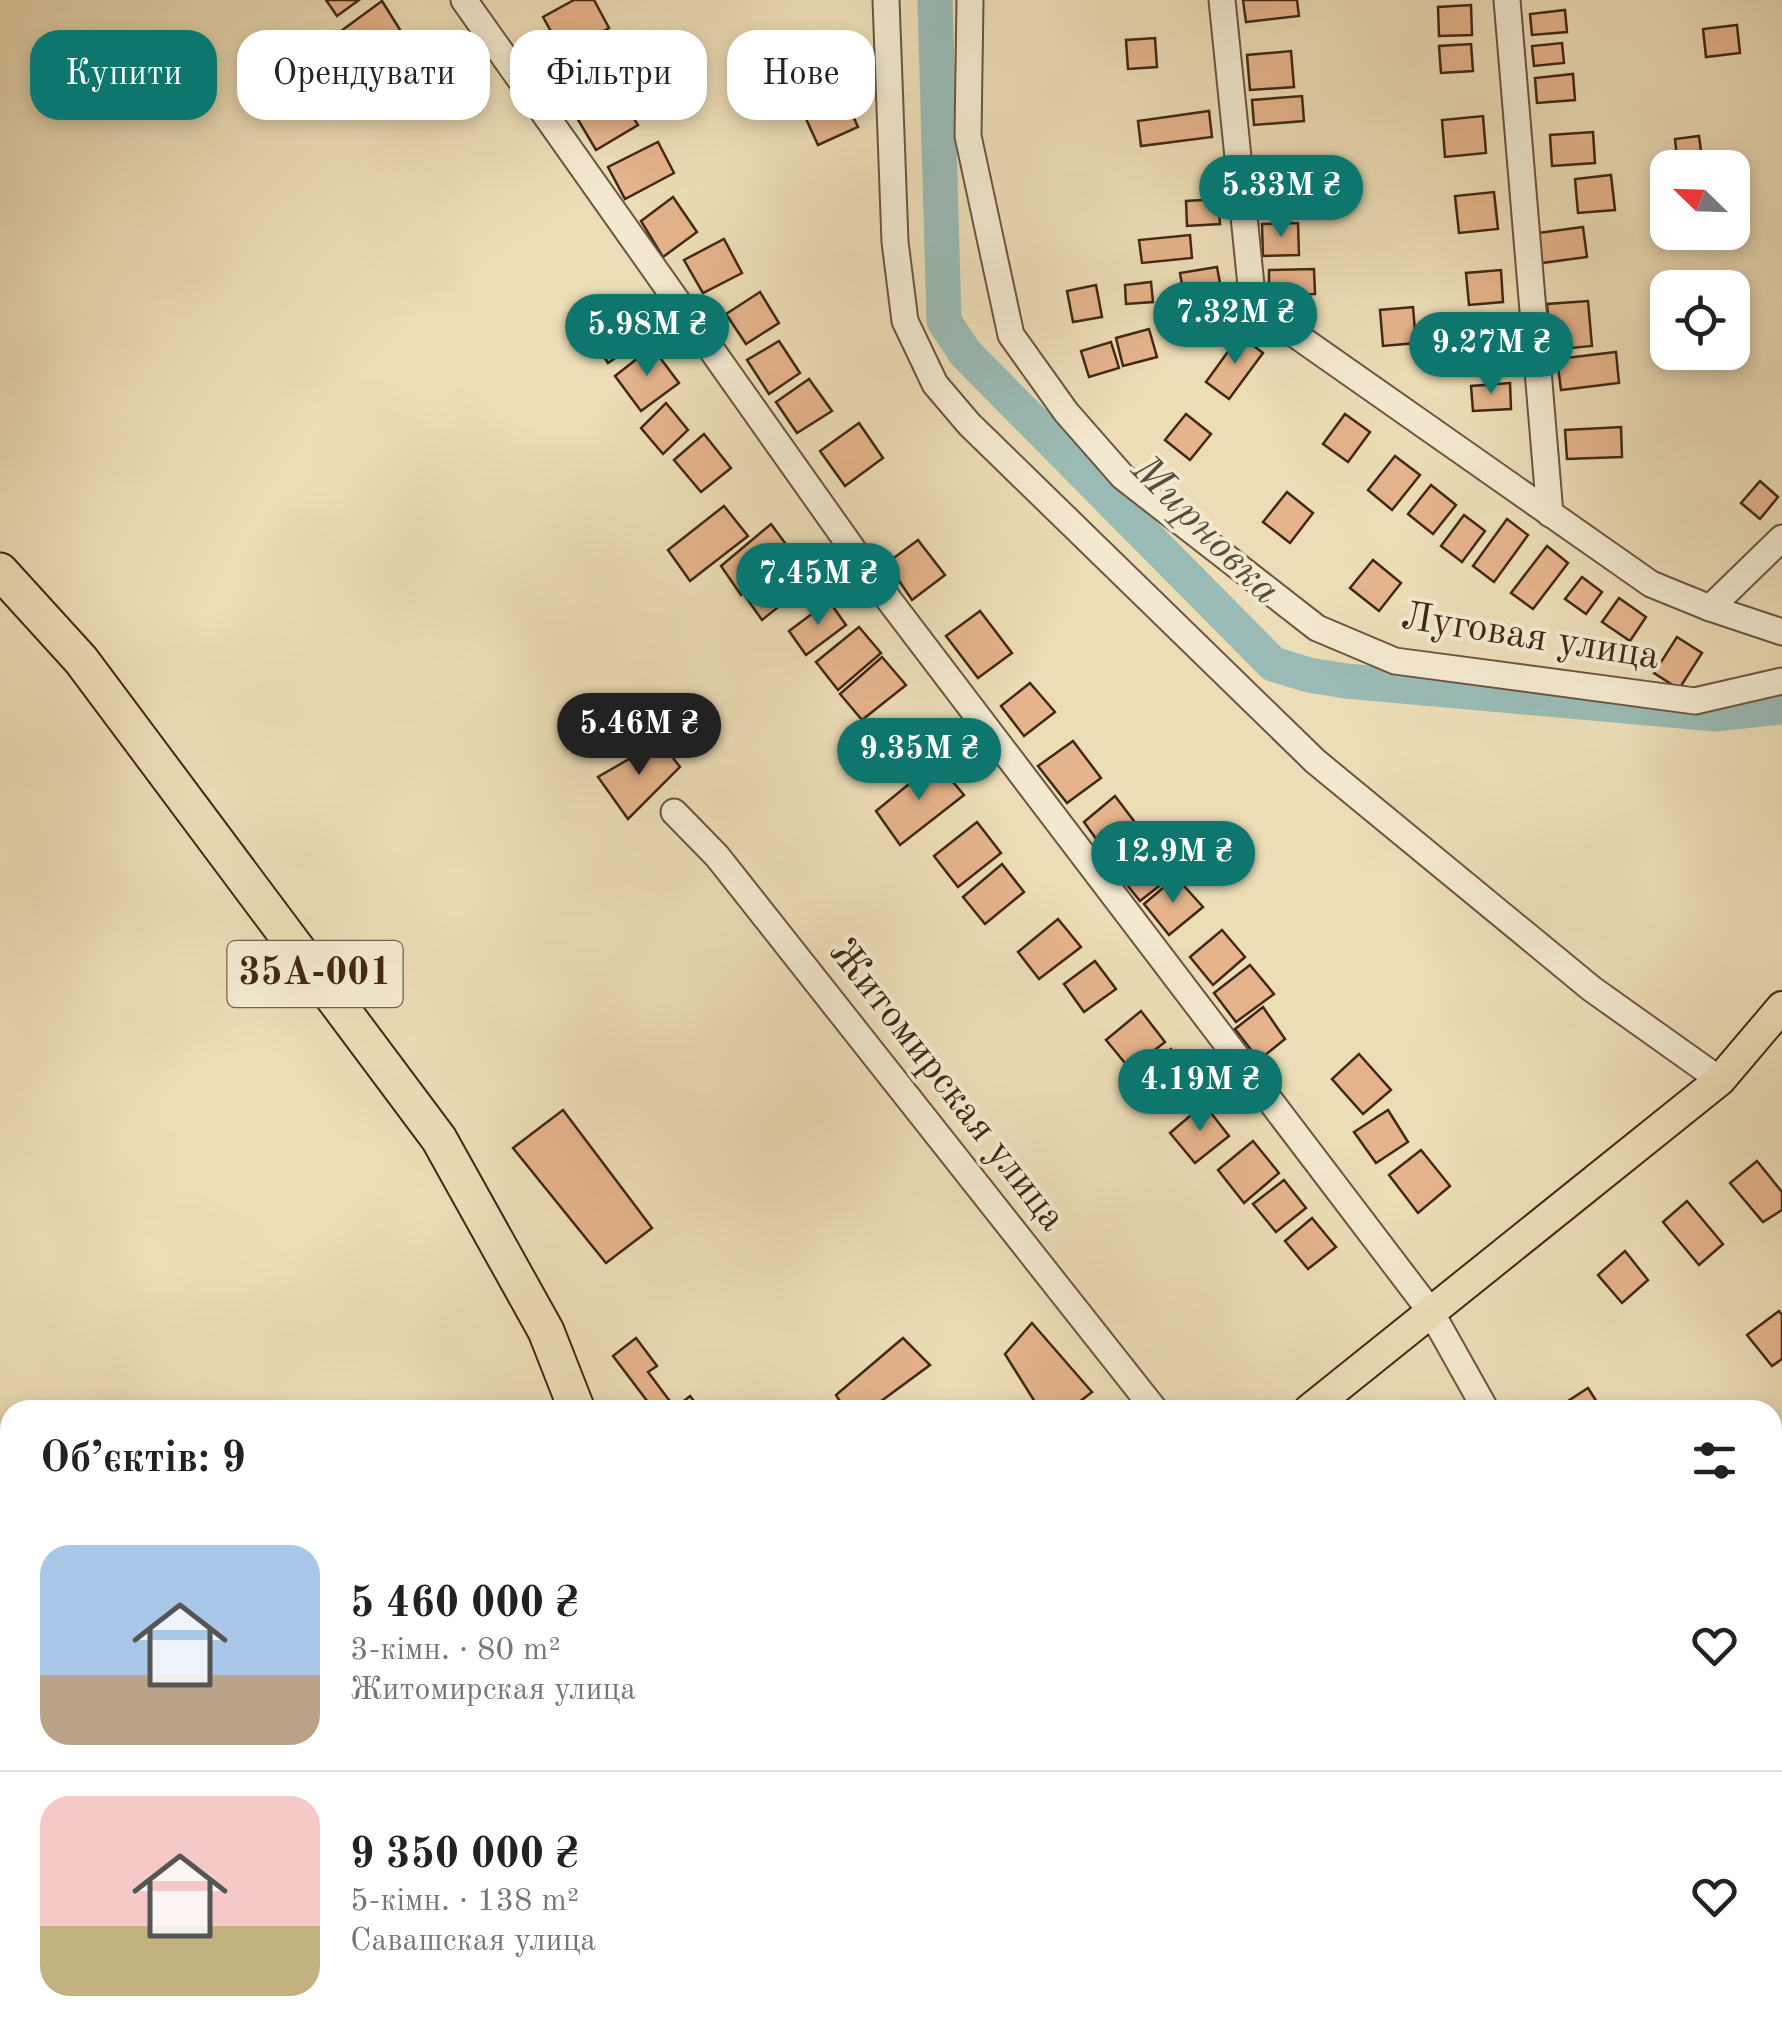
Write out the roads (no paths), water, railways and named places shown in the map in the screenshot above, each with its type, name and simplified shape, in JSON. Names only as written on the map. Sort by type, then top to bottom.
[{"type":"highway","name":"35А-001","points":[[0,571],[81,660],[440,1139],[546,1331],[573,1400]]},
{"type":"main road","points":[[1321,1400],[1720,1080],[1782,1008]]},
{"type":"street","points":[[464,0],[883,592],[1431,1312],[1480,1400]]},
{"type":"street","points":[[886,0],[897,258],[906,322],[935,384],[969,424],[1314,761],[1592,988],[1720,1080]]},
{"type":"street","name":"Луговая улица","points":[[970,0],[968,136],[1011,335],[1066,412],[1123,477],[1317,628],[1395,661],[1695,701],[1782,681]]},
{"type":"street","points":[[1222,0],[1254,305],[1650,584],[1782,632]]},
{"type":"street","points":[[1507,0],[1550,514]]},
{"type":"street","points":[[1710,608],[1782,538]]},
{"type":"street","name":"Житомирская улица","points":[[674,812],[717,856],[1147,1400]]},
{"type":"waterway","name":"Мирновка","points":[[935,0],[944,321],[965,353],[1273,664],[1346,681],[1715,714],[1782,707]]}]
